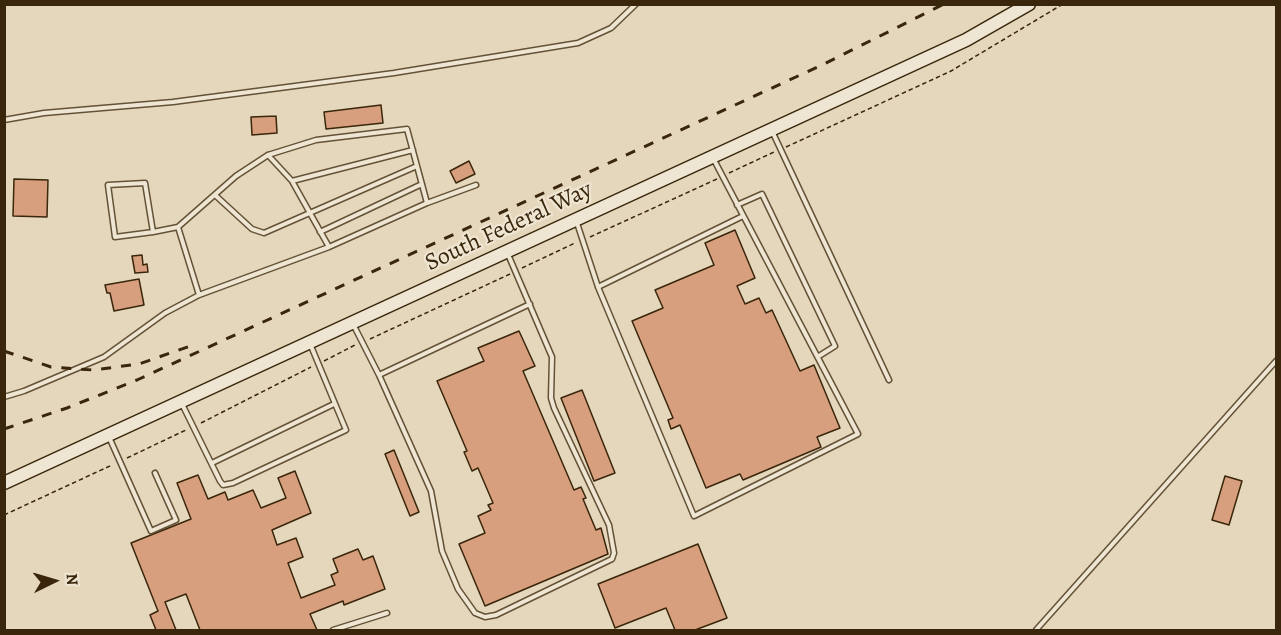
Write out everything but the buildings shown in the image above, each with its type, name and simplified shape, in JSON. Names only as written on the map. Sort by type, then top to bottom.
[{"type":"main road","name":"South Federal Way","points":[[4,483],[966,40],[1029,4]]},
{"type":"lane","points":[[4,120],[44,113],[172,102],[360,78],[578,43],[611,28],[636,4]]},
{"type":"lane","points":[[153,232],[145,183],[108,185],[115,237],[153,232],[178,227],[236,176],[268,155],[316,140],[407,129],[427,203]]},
{"type":"lane","points":[[772,130],[889,380]]},
{"type":"lane","points":[[292,181],[413,150]]},
{"type":"lane","points":[[268,155],[292,181],[329,247]]},
{"type":"lane","points":[[576,220],[598,287],[694,516],[858,434],[713,157]]},
{"type":"lane","points":[[214,195],[252,229],[264,233],[417,166]]},
{"type":"lane","points":[[320,232],[422,184]]},
{"type":"lane","points":[[4,397],[24,392],[104,357],[165,313],[200,295],[329,247],[427,203],[476,185]]},
{"type":"lane","points":[[737,205],[762,194],[835,346],[819,356]]},
{"type":"lane","points":[[598,287],[743,216]]},
{"type":"lane","points":[[178,227],[200,295]]},
{"type":"lane","points":[[352,323],[379,375],[431,492],[442,551],[458,589],[475,613],[485,617],[507,610],[612,559],[614,553],[609,525],[554,408],[551,398],[552,357],[507,252]]},
{"type":"lane","points":[[379,375],[530,304]]},
{"type":"lane","points":[[181,401],[223,485],[232,483],[345,430],[309,343]]},
{"type":"lane","points":[[1036,630],[1276,361]]},
{"type":"lane","points":[[212,463],[334,404]]},
{"type":"lane","points":[[108,435],[151,531],[176,520],[155,472]]},
{"type":"lane","points":[[333,630],[387,613]]},
{"type":"path","points":[[4,514],[194,426],[362,342],[951,71],[1063,4]]},
{"type":"railway","points":[[4,429],[67,408],[137,380],[822,65],[944,4]]},
{"type":"railway","points":[[4,351],[51,367],[93,370],[139,364],[196,344]]}]
